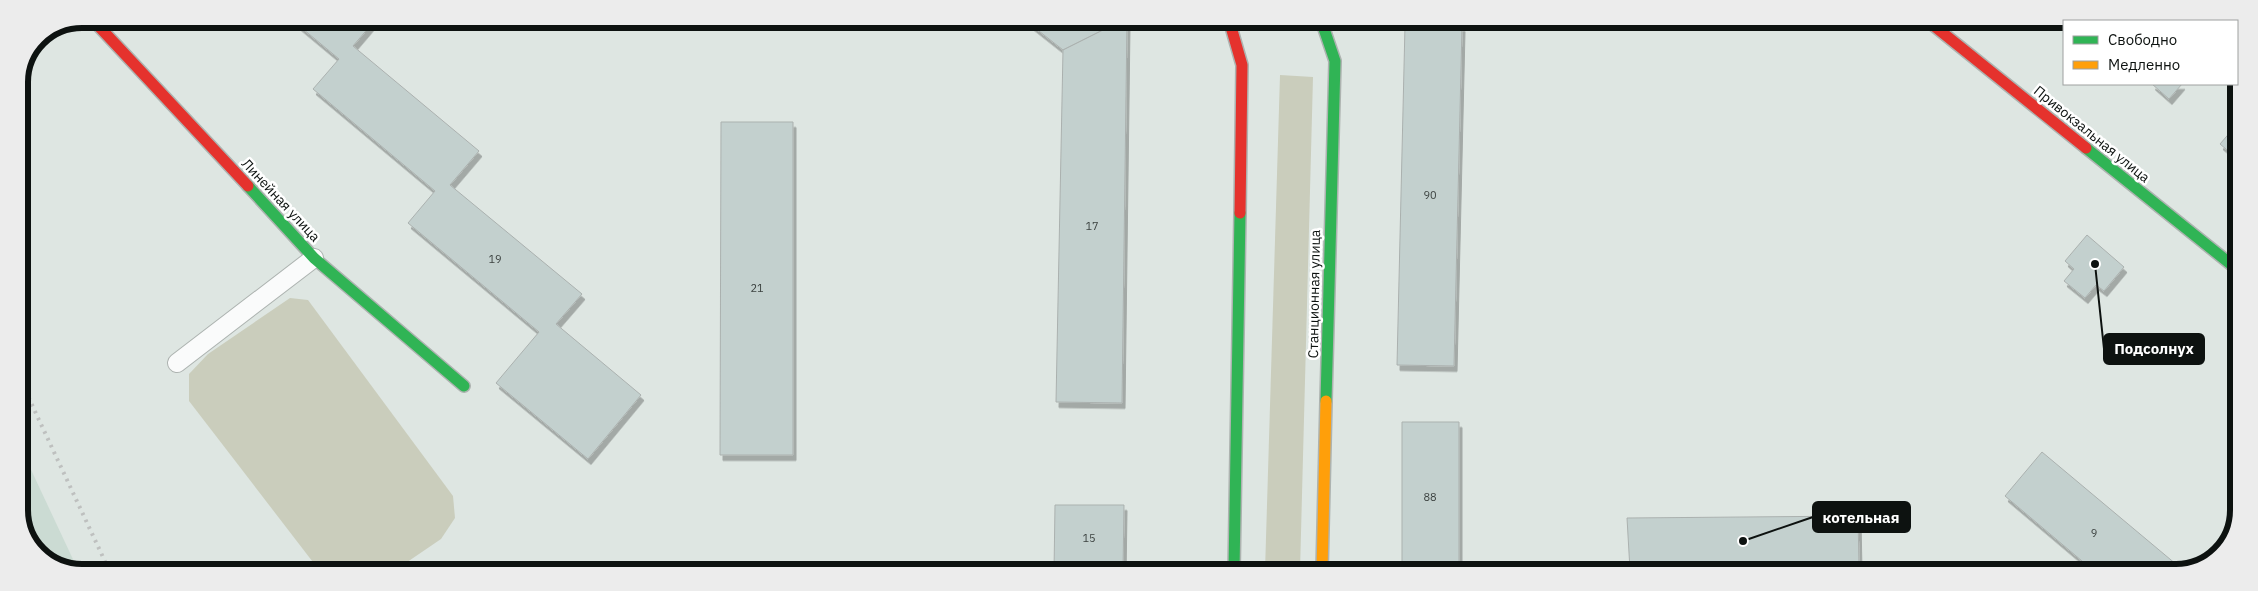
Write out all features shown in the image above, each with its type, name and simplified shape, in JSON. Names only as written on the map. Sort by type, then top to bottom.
[{"type":"street","name":"Линейная улица","points":[[99,27],[314,258],[464,386]]},
{"type":"street","points":[[1231,27],[1242,65],[1234,564]]},
{"type":"street","name":"Станционная улица","points":[[1322,564],[1334,61],[1323,27]]},
{"type":"street","name":"Привокзальная улица","points":[[1937,27],[2230,264]]},
{"type":"lane","points":[[177,363],[314,258]]},
{"type":"shaded area","points":[[28,463],[75,563],[64,561],[54,556],[35,537],[29,524]]},
{"type":"green space","points":[[1280,75],[1313,77],[1300,564],[1265,564]]},
{"type":"green space","points":[[290,298],[308,300],[453,496],[455,518],[441,539],[404,564],[314,564],[189,401],[189,374],[208,354]]},
{"type":"building","points":[[301,27],[369,27],[353,46],[479,151],[450,185],[582,294],[556,324],[641,395],[588,459],[496,383],[539,332],[408,223],[435,191],[313,89],[339,59]]},
{"type":"building","points":[[1034,27],[1109,27],[1063,50]]},
{"type":"building","points":[[1109,27],[1127,27],[1122,403],[1056,402],[1063,50]]},
{"type":"building","points":[[1405,27],[1462,27],[1454,366],[1397,365]]},
{"type":"building","points":[[2153,85],[2181,85],[2169,99]]},
{"type":"building","points":[[721,122],[793,122],[793,455],[720,455]]},
{"type":"building","points":[[2230,132],[2230,152],[2220,144]]},
{"type":"building","points":[[2087,235],[2124,267],[2104,291],[2096,285],[2085,298],[2064,281],[2074,269],[2065,261]]},
{"type":"building","points":[[1402,422],[1459,422],[1459,564],[1402,564]]},
{"type":"building","points":[[2042,452],[2176,564],[2086,564],[2005,496]]},
{"type":"building","points":[[1055,505],[1124,505],[1123,564],[1054,564]]},
{"type":"building","points":[[1858,516],[1859,564],[1630,564],[1627,518]]},
{"type":"railway","points":[[28,396],[106,564]]},
{"type":"traffic: fast","points":[[1323,27],[1335,61],[1326,401]]},
{"type":"traffic: fast","points":[[2086,148],[2230,264]]},
{"type":"traffic: fast","points":[[248,186],[314,258],[464,386]]},
{"type":"traffic: fast","points":[[1234,564],[1240,213]]},
{"type":"traffic: slow","points":[[1322,564],[1326,401]]},
{"type":"traffic: jam","points":[[99,27],[248,186]]},
{"type":"traffic: jam","points":[[1231,27],[1242,65],[1240,213]]},
{"type":"traffic: jam","points":[[1935,27],[2086,148]]},
{"type":"place","name":"Подсолнух","points":[[2095,264]]},
{"type":"place","name":"котельная","points":[[1743,541]]}]
